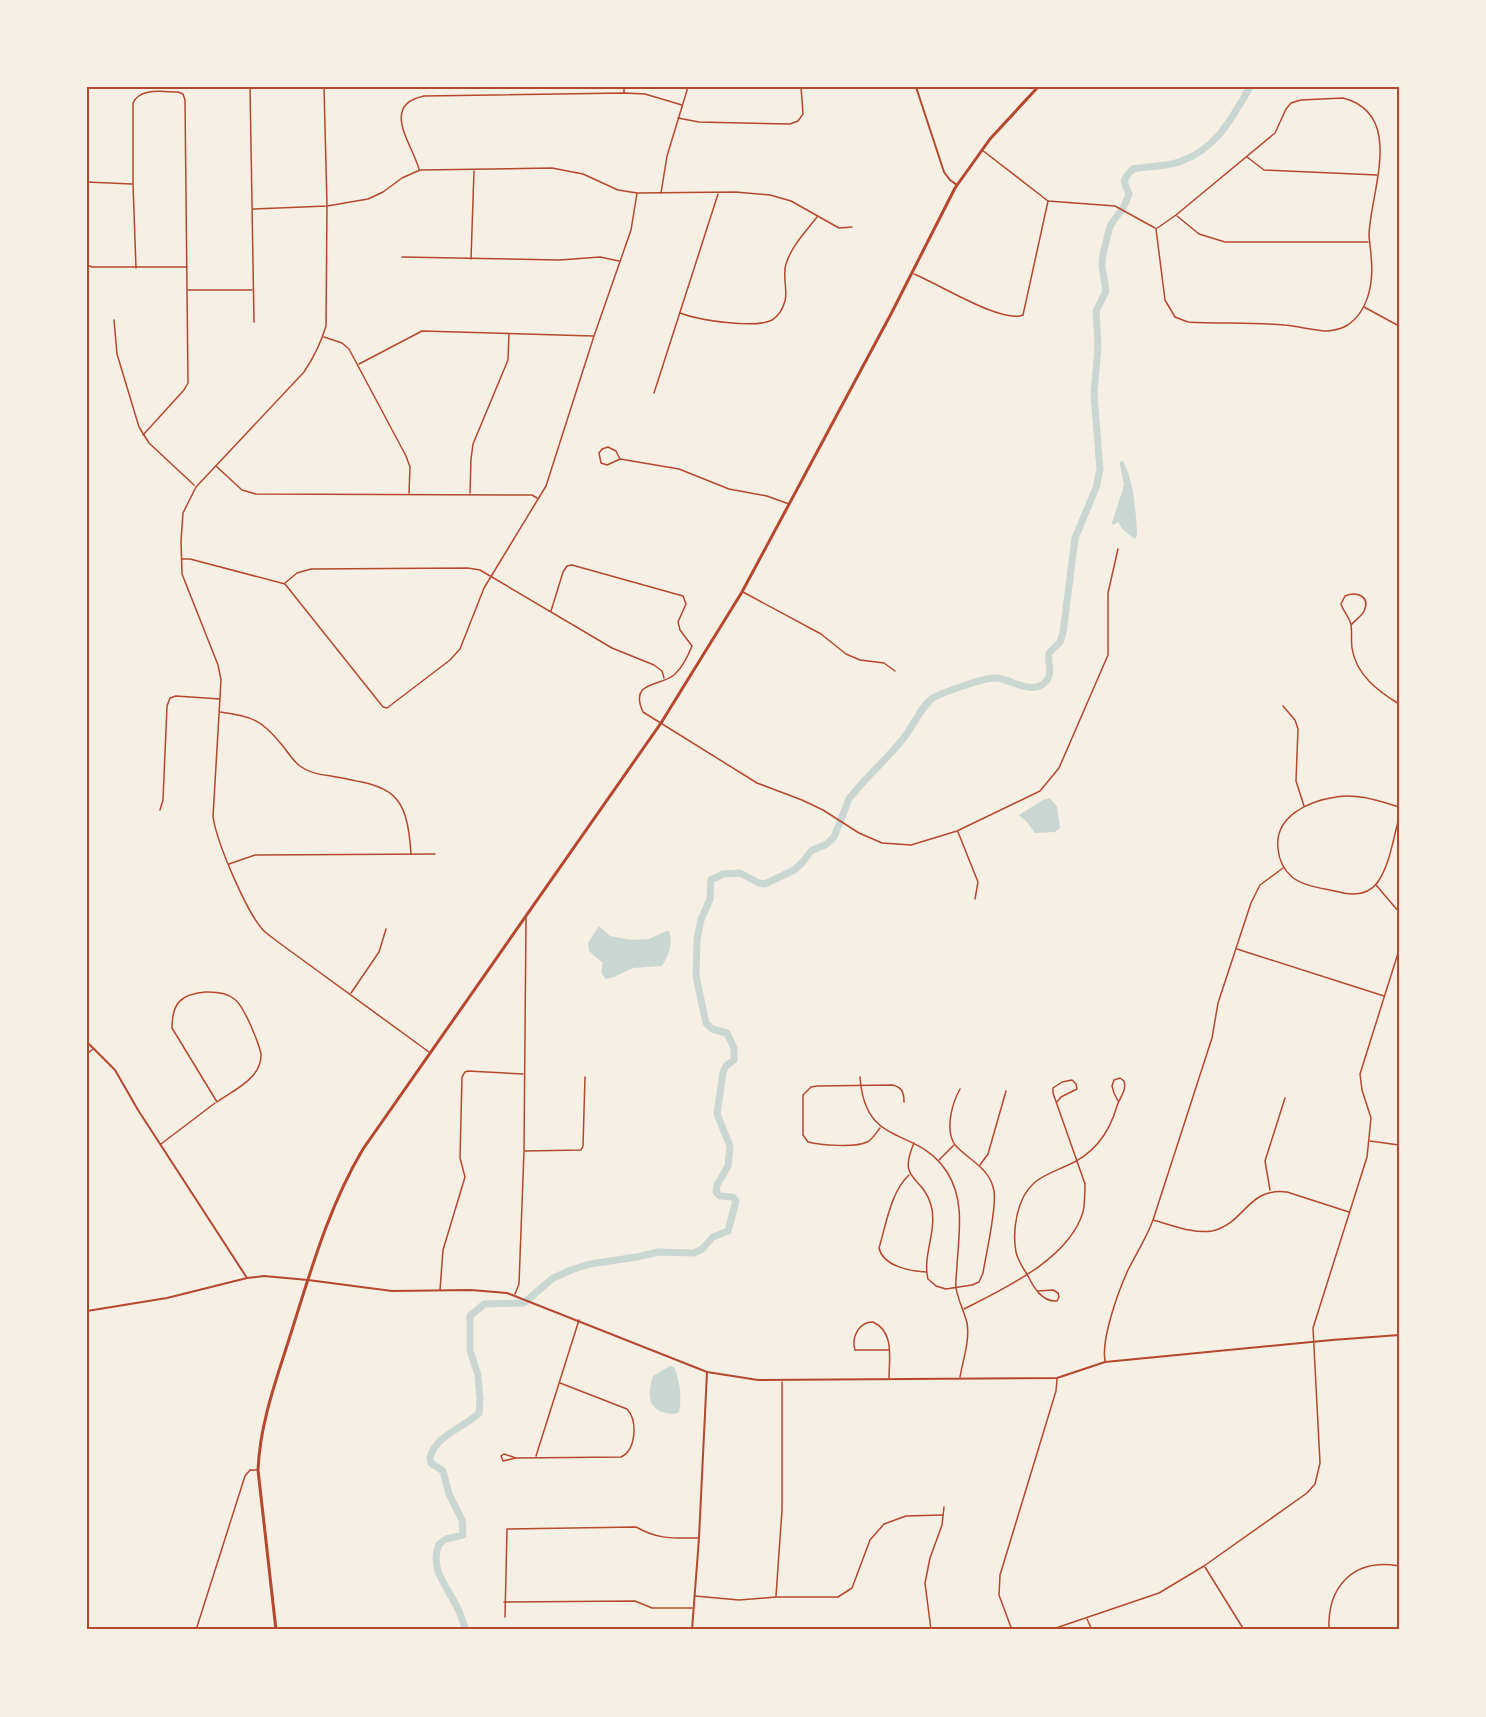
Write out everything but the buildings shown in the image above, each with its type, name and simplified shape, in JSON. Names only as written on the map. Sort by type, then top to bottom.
[{"type":"main road","points":[[916,87],[944,172],[957,185]]},
{"type":"main road","points":[[276,1630],[258,1470],[261,1433],[330,1213],[362,1151],[661,723],[742,592],[913,273],[957,185],[981,150],[1038,87]]},
{"type":"main road","points":[[87,1044],[115,1070],[246,1278]]},
{"type":"main road","points":[[87,1311],[167,1298],[246,1278],[264,1276],[392,1291],[471,1290],[515,1294],[707,1372],[744,1379],[782,1381],[1057,1378],[1105,1362],[1399,1335]]},
{"type":"main road","points":[[692,1630],[707,1372]]},
{"type":"street","points":[[250,87],[254,322]]},
{"type":"street","points":[[324,87],[327,206],[326,326],[323,337],[304,372],[196,486],[183,513],[181,559],[186,584],[218,665],[221,680],[213,817],[217,837],[253,916],[263,930],[429,1052]]},
{"type":"street","points":[[624,87],[624,93]]},
{"type":"street","points":[[661,193],[667,156],[688,87]]},
{"type":"street","points":[[678,118],[699,122],[790,123],[798,121],[803,114],[801,87]]},
{"type":"street","points":[[136,268],[133,103],[141,93],[178,92],[183,94],[185,100],[187,387],[143,435]]},
{"type":"street","points":[[420,170],[402,128],[404,107],[414,98],[624,93],[645,94],[682,105]]},
{"type":"street","points":[[1343,98],[1356,101],[1367,109],[1374,119],[1380,144],[1369,242],[1372,279],[1364,307],[1346,326],[1333,331],[1282,325],[1188,322],[1175,317],[1165,300],[1156,229],[1275,133],[1291,103],[1301,100],[1343,98]]},
{"type":"street","points":[[981,150],[1048,201],[1108,204],[1131,213],[1156,229]]},
{"type":"street","points":[[1247,157],[1264,170],[1378,175]]},
{"type":"street","points":[[253,209],[327,206],[368,199],[420,170],[566,169],[618,190],[637,193],[719,194],[735,192],[770,195],[792,201],[839,228],[852,227]]},
{"type":"street","points":[[471,259],[474,170]]},
{"type":"street","points":[[87,182],[133,184]]},
{"type":"street","points":[[181,559],[189,559],[285,584],[383,707],[387,708],[456,654],[484,588],[546,486],[631,230],[637,193]]},
{"type":"street","points":[[654,393],[719,194]]},
{"type":"street","points":[[913,273],[987,309],[1017,318],[1023,315],[1048,201]]},
{"type":"street","points":[[1176,215],[1199,234],[1226,242],[1369,242]]},
{"type":"street","points":[[680,314],[716,322],[772,320],[780,312],[785,300],[784,266],[817,216]]},
{"type":"street","points":[[402,257],[560,260],[600,257],[620,261]]},
{"type":"street","points":[[87,265],[136,268],[187,267]]},
{"type":"street","points":[[188,290],[253,290]]},
{"type":"street","points":[[1364,307],[1399,327]]},
{"type":"street","points":[[114,320],[117,354],[139,427],[143,435],[196,486]]},
{"type":"street","points":[[359,364],[422,331],[594,336]]},
{"type":"street","points":[[470,494],[471,452],[508,360],[509,333]]},
{"type":"street","points":[[323,337],[347,346],[359,364],[406,456],[410,467],[409,494]]},
{"type":"street","points":[[620,459],[616,451],[608,447],[602,448],[599,453],[601,463],[607,465],[620,459],[679,469],[729,489],[767,496],[789,505]]},
{"type":"street","points":[[216,466],[242,490],[250,494],[532,495],[538,499]]},
{"type":"street","points":[[551,611],[563,572],[567,566],[572,565],[683,596],[686,604],[678,622],[680,630],[692,646],[683,664],[674,674],[645,687],[640,695],[643,712],[757,783],[802,800],[868,838],[882,843],[911,845],[957,831],[1040,791],[1059,768],[1108,655],[1108,593],[1118,549]]},
{"type":"street","points":[[285,584],[297,573],[310,569],[468,568],[480,570],[612,648],[654,665],[662,671],[665,679]]},
{"type":"street","points":[[742,592],[821,634],[846,654],[860,660],[881,663],[895,671]]},
{"type":"street","points":[[1351,625],[1363,614],[1366,607],[1365,599],[1359,594],[1352,593],[1345,596],[1341,604],[1351,625],[1352,652],[1360,670],[1371,684],[1399,704]]},
{"type":"street","points":[[160,810],[163,800],[167,706],[170,698],[176,696],[220,699]]},
{"type":"street","points":[[1284,706],[1295,720],[1298,729],[1296,781],[1304,806]]},
{"type":"street","points":[[220,712],[241,715],[260,722],[270,729],[300,766],[310,772],[374,784],[387,790],[403,807],[411,854]]},
{"type":"street","points":[[1399,807],[1354,795],[1336,796],[1304,806],[1290,814],[1282,825],[1277,841],[1278,855],[1283,868],[1293,878],[1305,884],[1346,894],[1366,892],[1376,885],[1387,863],[1399,818]]},
{"type":"street","points":[[957,831],[978,882],[975,899]]},
{"type":"street","points":[[228,865],[255,855],[435,854]]},
{"type":"street","points":[[1105,1362],[1103,1353],[1105,1338],[1122,1285],[1146,1240],[1153,1220],[1212,1038],[1218,1003],[1255,892],[1260,885],[1283,868]]},
{"type":"street","points":[[1376,885],[1399,912]]},
{"type":"street","points":[[515,1294],[519,1284],[524,1151],[526,917]]},
{"type":"street","points":[[350,993],[379,952],[386,929]]},
{"type":"street","points":[[1236,949],[1384,996]]},
{"type":"street","points":[[1050,1630],[1159,1593],[1204,1566],[1307,1493],[1315,1484],[1320,1463],[1312,1328],[1367,1157],[1371,1118],[1360,1074],[1399,950]]},
{"type":"street","points":[[161,1144],[253,1077],[261,1062],[260,1046],[245,1012],[234,998],[219,992],[191,994],[175,1006],[172,1028],[217,1102]]},
{"type":"street","points":[[87,1054],[94,1049]]},
{"type":"street","points":[[440,1291],[443,1250],[465,1177],[460,1158],[462,1077],[468,1071],[524,1074]]},
{"type":"street","points":[[524,1151],[581,1150],[585,1077]]},
{"type":"street","points":[[860,1077],[864,1101],[881,1127],[929,1151],[939,1160],[951,1180],[960,1214],[956,1287],[967,1326],[960,1378]]},
{"type":"street","points":[[1037,1291],[1053,1290],[1058,1293],[1059,1297],[1053,1302],[1037,1291],[1021,1266],[1016,1251],[1015,1231],[1021,1204],[1027,1190],[1035,1182],[1078,1161],[1098,1145],[1107,1133],[1126,1086],[1120,1078],[1114,1080],[1112,1086],[1118,1101]]},
{"type":"street","points":[[963,1310],[1017,1282],[1049,1260],[1078,1224],[1085,1200],[1085,1184],[1057,1102],[1053,1088],[1071,1080],[1076,1084],[1077,1089],[1061,1097],[1057,1102]]},
{"type":"street","points":[[881,1127],[869,1142],[860,1144],[808,1142],[803,1135],[803,1095],[807,1090],[817,1086],[861,1084],[899,1087],[904,1093],[904,1102]]},
{"type":"street","points":[[914,1143],[907,1163],[909,1174],[925,1192],[931,1204],[932,1229],[928,1279],[936,1286],[946,1289],[979,1282],[983,1273],[994,1192],[991,1181],[980,1165],[955,1145],[951,1134],[954,1100],[960,1089]]},
{"type":"street","points":[[980,1165],[988,1154],[1006,1091]]},
{"type":"street","points":[[1270,1191],[1265,1161],[1285,1098]]},
{"type":"street","points":[[1370,1141],[1399,1145]]},
{"type":"street","points":[[939,1160],[955,1145]]},
{"type":"street","points":[[909,1174],[901,1182],[879,1248],[885,1260],[902,1267],[927,1272]]},
{"type":"street","points":[[1153,1220],[1191,1231],[1212,1231],[1229,1224],[1259,1196],[1270,1191],[1287,1192],[1350,1212]]},
{"type":"street","points":[[536,1457],[579,1320]]},
{"type":"street","points":[[889,1350],[855,1350],[854,1341],[860,1325],[873,1322],[880,1326],[889,1338],[889,1350],[889,1380]]},
{"type":"street","points":[[1012,1630],[999,1594],[999,1575],[1056,1391],[1057,1378]]},
{"type":"street","points":[[776,1597],[782,1510],[782,1381]]},
{"type":"street","points":[[516,1458],[621,1457],[628,1454],[632,1447],[632,1414],[627,1409],[560,1383]]},
{"type":"street","points":[[196,1630],[245,1476],[250,1470],[258,1470]]},
{"type":"street","points":[[930,1630],[926,1583],[930,1558],[942,1525],[944,1508]]},
{"type":"street","points":[[694,1596],[739,1600],[776,1597],[826,1598],[845,1594],[857,1580],[870,1540],[884,1524],[906,1516],[943,1515]]},
{"type":"street","points":[[505,1617],[507,1529],[636,1527],[651,1535],[666,1539],[699,1538]]},
{"type":"street","points":[[1329,1630],[1333,1596],[1344,1580],[1357,1570],[1377,1564],[1399,1566]]},
{"type":"street","points":[[1204,1566],[1244,1630]]},
{"type":"street","points":[[504,1602],[635,1601],[652,1608],[693,1608]]},
{"type":"street","points":[[1087,1618],[1092,1630]]},
{"type":"shaded area","points":[[1123,461],[1134,497],[1137,535],[1135,539],[1123,530],[1118,522],[1113,525],[1112,523],[1124,485],[1120,464]]},
{"type":"shaded area","points":[[1050,798],[1057,807],[1060,828],[1055,832],[1035,833],[1019,815]]},
{"type":"shaded area","points":[[599,926],[610,936],[631,940],[649,939],[669,931],[670,944],[662,966],[633,968],[606,979],[601,973],[603,963],[589,951],[588,943]]},
{"type":"shaded area","points":[[670,1366],[674,1367],[680,1390],[679,1412],[675,1414],[655,1408],[650,1398],[653,1376]]},
{"type":"waterway","points":[[466,1630],[440,1577],[436,1561],[439,1544],[446,1539],[463,1535],[462,1520],[449,1494],[443,1471],[431,1463],[430,1458],[438,1443],[479,1413],[478,1375],[470,1350],[470,1316],[484,1304],[524,1303],[553,1278],[571,1270],[590,1264],[658,1252],[694,1253],[702,1249],[713,1237],[728,1231],[736,1201],[733,1197],[720,1196],[716,1192],[717,1185],[728,1166],[730,1146],[717,1114],[723,1072],[726,1066],[734,1060],[734,1048],[727,1033],[712,1029],[706,1023],[696,976],[697,939],[701,920],[710,899],[711,880],[723,874],[740,873],[765,884],[794,870],[811,851],[827,844],[834,837],[849,799],[903,739],[924,707],[933,698],[964,686],[995,678],[1029,687],[1042,685],[1047,680],[1050,674],[1049,653],[1060,642],[1063,633],[1075,538],[1096,488],[1100,470],[1094,395],[1098,346],[1096,311],[1106,291],[1102,266],[1110,226],[1124,206],[1129,194],[1124,181],[1133,169],[1173,164],[1203,149],[1222,132],[1250,87]]}]
